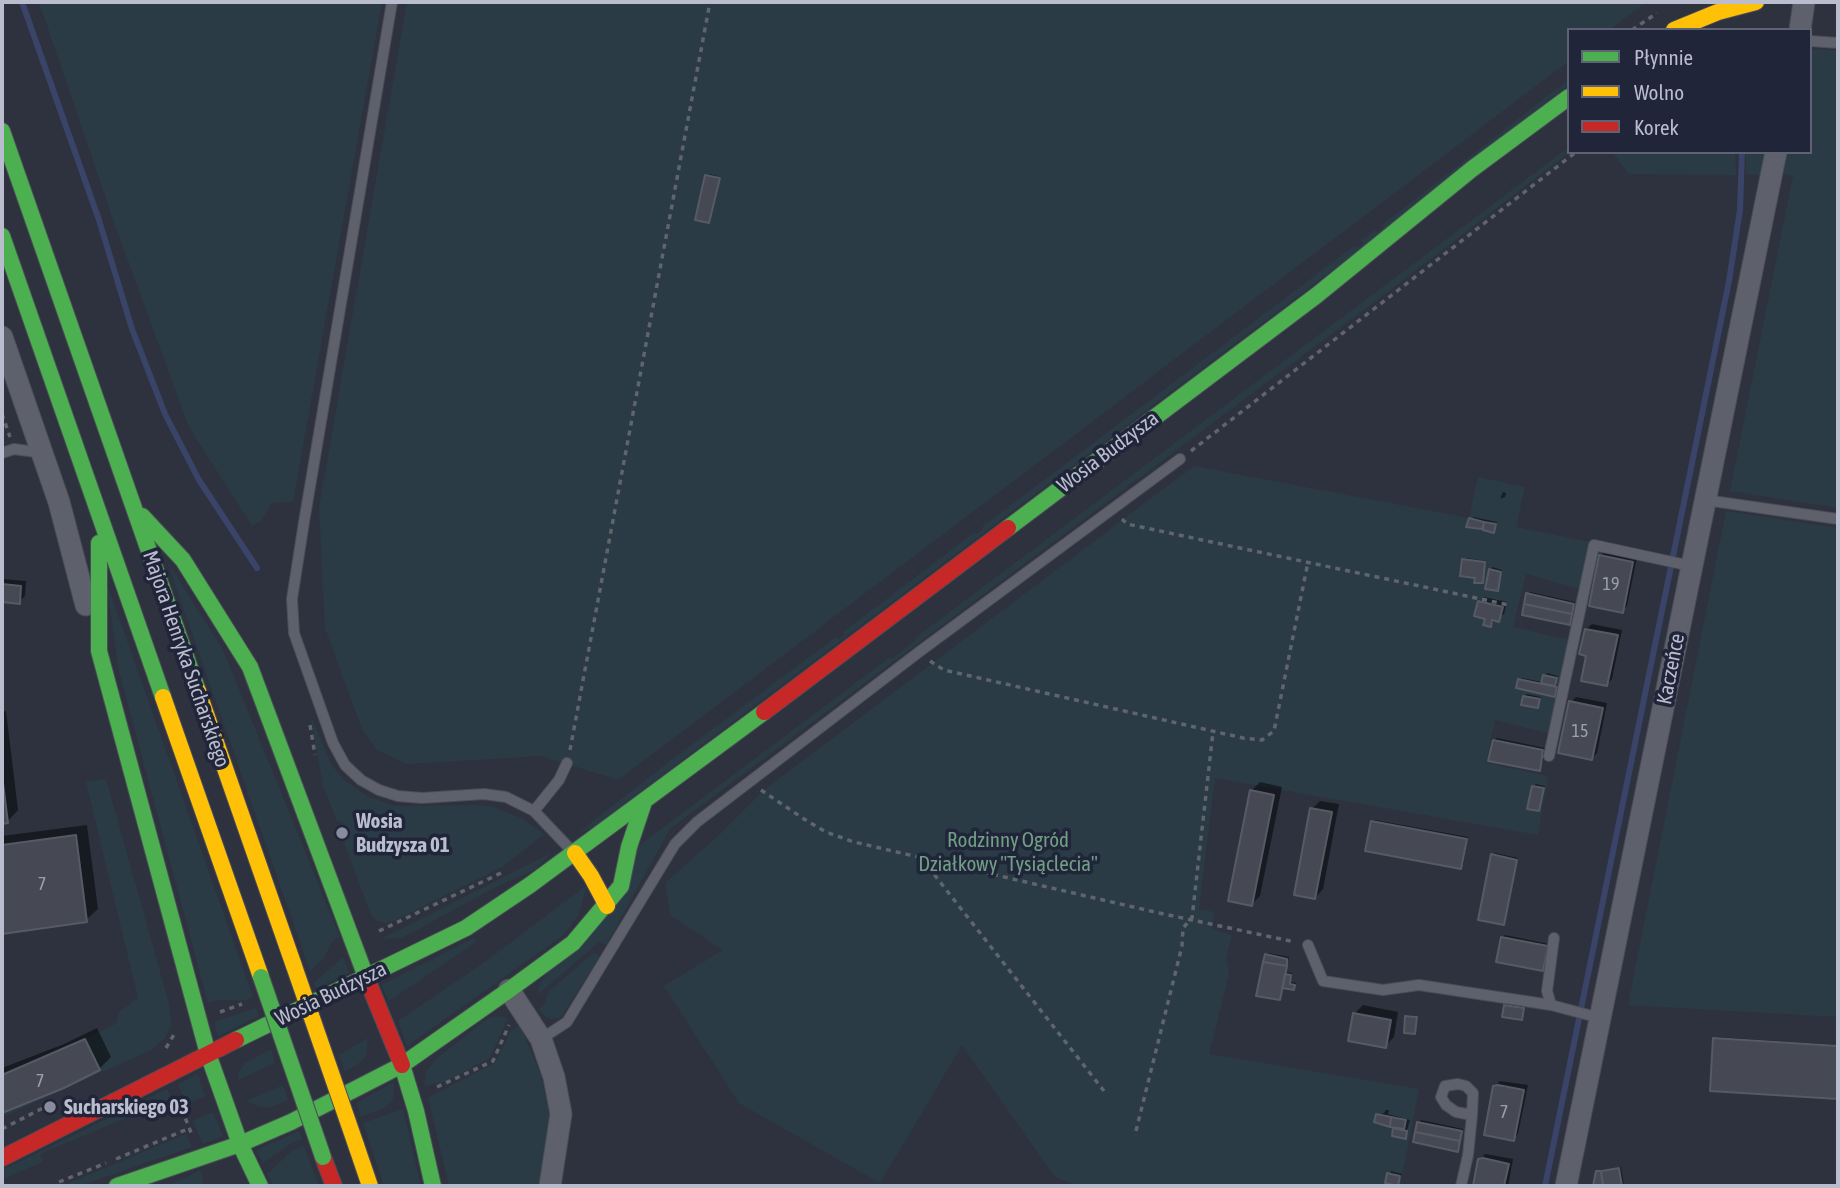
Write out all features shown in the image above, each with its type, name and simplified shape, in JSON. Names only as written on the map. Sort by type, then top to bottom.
[{"type":"main road","points":[[1678,28],[1717,7],[1756,2]]},
{"type":"main road","name":"Wosia Budzysza","points":[[2,1158],[466,928],[644,802],[1317,295],[1472,170],[1567,99]]},
{"type":"main road","name":"Majora Henryka Sucharskiego","points":[[2,131],[370,1186]]},
{"type":"main road","name":"Majora Henryka Sucharskiego","points":[[2,236],[334,1186]]},
{"type":"main road","points":[[133,507],[183,560],[250,667],[401,1065],[416,1111],[433,1186]]},
{"type":"main road","points":[[100,516],[99,651],[208,1054],[240,1144],[260,1186]]},
{"type":"main road","points":[[117,1186],[240,1144],[291,1122],[401,1065],[509,990],[573,943],[607,906],[621,886],[629,847],[644,802]]},
{"type":"main road","points":[[575,853],[607,906]]},
{"type":"street","points":[[1800,28],[1804,2]]},
{"type":"street","name":"Kaczeńce","points":[[1566,1186],[1595,1017],[1687,565],[1705,500],[1776,154]]},
{"type":"street","points":[[2,337],[59,502],[99,651]]},
{"type":"street","points":[[509,990],[541,1039],[554,1077],[561,1114],[550,1186]]},
{"type":"lane","points":[[392,2],[292,599],[294,633],[333,743],[345,765],[361,780],[398,796],[422,798],[484,794],[506,797],[534,811],[575,853]]},
{"type":"lane","points":[[1812,41],[1838,43]]},
{"type":"lane","points":[[2,453],[14,449],[43,453]]},
{"type":"lane","points":[[541,1039],[567,1022],[675,844],[697,822],[919,652],[1180,459]]},
{"type":"lane","points":[[1705,500],[1838,519]]},
{"type":"lane","points":[[1549,757],[1594,545],[1687,565]]},
{"type":"lane","points":[[534,811],[559,780],[567,763]]},
{"type":"lane","points":[[1551,1005],[1547,991],[1554,939]]},
{"type":"lane","points":[[1308,944],[1323,981],[1383,990],[1419,985],[1551,1005],[1595,1017]]},
{"type":"lane","points":[[1461,1186],[1468,1155],[1472,1115]]},
{"type":"path","points":[[567,763],[710,2]]},
{"type":"path","points":[[1180,459],[1573,154]]},
{"type":"path","points":[[2,414],[10,438]]},
{"type":"path","points":[[1110,509],[1127,524],[1509,604]]},
{"type":"path","points":[[919,652],[944,670],[1213,732],[1262,740],[1273,731],[1308,562]]},
{"type":"path","points":[[1136,1131],[1182,946],[1183,928],[1192,918],[1213,732]]},
{"type":"path","points":[[751,782],[804,820],[826,832],[854,842],[1146,910],[1308,944]]},
{"type":"path","points":[[920,857],[1104,1091]]},
{"type":"path","points":[[374,933],[509,869]]},
{"type":"path","points":[[163,1053],[180,1024]]},
{"type":"path","points":[[167,1076],[201,1157]]},
{"type":"path","points":[[60,1182],[190,1128]]},
{"type":"green space","points":[[39,2],[382,2],[293,502],[272,503],[261,521],[252,526],[189,427],[116,228]]},
{"type":"green space","points":[[407,2],[1646,2],[1612,28],[1567,28],[1567,63],[618,780],[541,756],[407,764],[377,750],[362,729],[325,628],[319,508]]},
{"type":"green space","points":[[1812,49],[1838,50],[1838,508],[1730,491],[1793,176],[1781,174],[1785,154],[1812,154]]},
{"type":"green space","points":[[1567,81],[1567,87],[1446,178],[1354,254],[592,828],[579,832],[836,637],[838,639],[844,635],[843,632],[975,532],[977,534],[983,530],[982,527],[1354,246],[1357,248],[1363,244],[1361,241],[1375,230],[1377,232],[1383,228],[1382,225]]},
{"type":"green space","points":[[1567,149],[1567,154],[1381,297],[670,829],[606,945],[599,942],[537,995],[539,985],[636,848],[890,657],[892,659],[916,640],[915,638]]},
{"type":"green space","points":[[1614,154],[1735,154],[1736,175],[1629,174]]},
{"type":"green space","points":[[1746,154],[1770,154],[1765,175],[1746,174]]},
{"type":"green space","name":"Rodzinny Ogród Działkowy \"Tysiąclecia\"","points":[[1194,466],[1469,518],[1478,477],[1525,487],[1516,527],[1589,542],[1580,589],[1526,574],[1513,627],[1569,640],[1551,734],[1495,720],[1486,763],[1548,776],[1538,835],[1215,778],[1199,909],[1214,912],[1212,929],[1232,935],[1226,958],[1229,974],[1209,1054],[1419,1089],[1400,1186],[1080,1186],[1055,1177],[962,1045],[880,1183],[739,1103],[664,986],[723,950],[670,915],[665,883],[763,791]]},
{"type":"green space","points":[[1726,511],[1838,528],[1838,1017],[1628,1005]]},
{"type":"green space","points":[[167,561],[223,650],[340,937],[332,941],[325,957],[310,971]]},
{"type":"green space","points":[[106,581],[253,997],[245,1000],[208,1003],[119,671]]},
{"type":"green space","points":[[310,714],[331,764],[343,779],[368,797],[395,806],[494,807],[521,818],[544,834],[502,867],[396,920],[385,923],[377,921],[371,915],[341,834],[346,832],[342,821],[337,822],[323,785]]},
{"type":"green space","points":[[106,779],[169,1004],[171,1025],[165,1038],[151,1050],[2,1117],[2,1113],[100,1070],[85,1039],[117,1023],[119,1012],[138,998],[86,782]]},
{"type":"green space","points":[[551,853],[536,869],[494,888],[402,938],[381,939]]},
{"type":"green space","points":[[587,885],[579,914],[565,934],[407,1046],[398,1021],[489,959]]},
{"type":"green space","points":[[474,938],[476,942],[389,1001],[381,985]]},
{"type":"green space","points":[[594,953],[600,956],[561,1017],[546,1017],[539,1009],[544,1005],[548,992]]},
{"type":"green space","points":[[343,957],[349,972],[316,989],[314,983]]},
{"type":"green space","points":[[256,1008],[259,1016],[218,1036],[214,1022]]},
{"type":"green space","points":[[488,1018],[508,1018],[490,1058],[444,1082],[424,1086],[426,1072],[436,1059]]},
{"type":"green space","points":[[520,1025],[541,1075],[549,1112],[549,1132],[540,1186],[449,1186],[428,1098],[496,1062],[509,1033]]},
{"type":"green space","points":[[368,1038],[366,1056],[345,1072],[339,1055]]},
{"type":"green space","points":[[271,1049],[275,1063],[238,1080],[239,1072],[245,1063]]},
{"type":"green space","points":[[198,1074],[205,1096],[186,1104],[178,1084]]},
{"type":"green space","points":[[394,1082],[393,1100],[384,1108],[361,1117],[356,1103]]},
{"type":"green space","points":[[283,1085],[288,1100],[269,1108],[246,1101]]},
{"type":"green space","points":[[167,1089],[171,1099],[40,1154],[43,1162],[2,1179],[2,1170]]},
{"type":"green space","points":[[403,1109],[421,1186],[384,1186],[363,1123]]},
{"type":"green space","points":[[213,1112],[223,1136],[203,1144],[193,1121]]},
{"type":"green space","points":[[299,1131],[302,1139],[291,1143],[263,1163],[256,1150]]},
{"type":"green space","points":[[186,1134],[192,1147],[79,1186],[62,1186]]},
{"type":"green space","points":[[304,1146],[319,1186],[274,1186],[267,1174],[293,1150]]},
{"type":"green space","points":[[201,1170],[202,1186],[167,1186]]},
{"type":"building","points":[[705,175],[720,178],[709,223],[695,220]]},
{"type":"building","points":[[1469,518],[1484,522],[1482,529],[1466,527]]},
{"type":"building","points":[[1484,522],[1496,524],[1494,533],[1483,530]]},
{"type":"building","points":[[1599,555],[1633,562],[1623,613],[1589,606]]},
{"type":"building","points":[[1462,559],[1485,562],[1483,583],[1474,583],[1475,578],[1460,576]]},
{"type":"building","points":[[1489,569],[1501,572],[1498,591],[1485,589]]},
{"type":"building","points":[[2,584],[21,586],[20,604],[2,602]]},
{"type":"building","points":[[1526,593],[1574,604],[1572,614],[1524,604]]},
{"type":"building","points":[[1478,601],[1503,607],[1499,622],[1492,620],[1491,627],[1483,625],[1485,619],[1474,616]]},
{"type":"building","points":[[1524,604],[1572,614],[1570,625],[1522,615]]},
{"type":"building","points":[[1585,629],[1618,635],[1607,686],[1581,681],[1586,656],[1579,654]]},
{"type":"building","points":[[1543,675],[1557,678],[1555,686],[1541,683]]},
{"type":"building","points":[[1518,679],[1557,687],[1555,697],[1516,688]]},
{"type":"building","points":[[1523,696],[1540,699],[1538,708],[1521,705]]},
{"type":"building","points":[[1569,701],[1603,708],[1592,760],[1558,753]]},
{"type":"building","points":[[1493,740],[1543,750],[1540,771],[1488,761]]},
{"type":"building","points":[[2,775],[8,823],[2,824]]},
{"type":"building","points":[[1532,786],[1544,788],[1539,811],[1527,809]]},
{"type":"building","points":[[1250,790],[1274,795],[1252,906],[1228,901]]},
{"type":"building","points":[[1310,808],[1332,812],[1315,899],[1294,895]]},
{"type":"building","points":[[1371,821],[1467,839],[1461,869],[1365,851]]},
{"type":"building","points":[[76,835],[87,922],[2,934],[2,845]]},
{"type":"building","points":[[1491,854],[1517,860],[1504,925],[1478,920]]},
{"type":"building","points":[[1501,937],[1548,946],[1543,971],[1496,962]]},
{"type":"building","points":[[1265,954],[1287,959],[1287,966],[1263,962]]},
{"type":"building","points":[[1263,962],[1287,966],[1280,1000],[1256,996]]},
{"type":"building","points":[[1285,974],[1291,975],[1290,984],[1295,985],[1294,990],[1282,988]]},
{"type":"building","points":[[1504,1005],[1524,1008],[1522,1020],[1502,1017]]},
{"type":"building","points":[[1353,1013],[1391,1020],[1386,1048],[1348,1041]]},
{"type":"building","points":[[1405,1016],[1417,1017],[1415,1034],[1404,1033]]},
{"type":"building","points":[[1713,1038],[1838,1046],[1838,1099],[1710,1091]]},
{"type":"building","points":[[85,1039],[100,1070],[2,1113],[2,1075]]},
{"type":"building","points":[[1493,1086],[1524,1090],[1514,1141],[1484,1135]]},
{"type":"building","points":[[1376,1114],[1391,1117],[1390,1127],[1374,1122]]},
{"type":"building","points":[[1391,1117],[1406,1120],[1404,1129],[1390,1127]]},
{"type":"building","points":[[1417,1122],[1462,1131],[1460,1141],[1415,1132]]},
{"type":"building","points":[[1393,1128],[1407,1131],[1406,1139],[1392,1136]]},
{"type":"building","points":[[1415,1132],[1460,1141],[1458,1152],[1413,1142]]},
{"type":"building","points":[[1478,1159],[1509,1164],[1504,1186],[1473,1186]]},
{"type":"building","points":[[1619,1168],[1622,1186],[1603,1186],[1601,1171]]},
{"type":"building","points":[[1596,1171],[1601,1171],[1603,1186],[1593,1186]]},
{"type":"building","points":[[1387,1173],[1400,1176],[1398,1186],[1385,1183]]},
{"type":"waterway","points":[[22,2],[99,220],[132,329],[165,414],[199,480],[257,568]]},
{"type":"waterway","points":[[1545,1186],[1729,281],[1740,210],[1742,154]]},
{"type":"traffic: fast","points":[[1008,528],[1317,295],[1472,169],[1567,98]]},
{"type":"traffic: fast","points":[[2,131],[198,691]]},
{"type":"traffic: fast","points":[[2,236],[163,697]]},
{"type":"traffic: fast","points":[[142,516],[183,560],[250,667],[366,977]]},
{"type":"traffic: fast","points":[[99,543],[99,651]]},
{"type":"traffic: fast","points":[[99,651],[208,1054],[240,1144]]},
{"type":"traffic: fast","points":[[236,1040],[466,928],[530,885],[764,712]]},
{"type":"traffic: fast","points":[[117,1186],[240,1144],[291,1122],[402,1065],[509,990],[573,943],[621,886],[629,847],[644,802]]},
{"type":"traffic: fast","points":[[261,977],[323,1157]]},
{"type":"traffic: fast","points":[[402,1065],[416,1111],[433,1186]]},
{"type":"traffic: fast","points":[[240,1144],[260,1186]]},
{"type":"traffic: slow","points":[[1679,28],[1718,12],[1756,2]]},
{"type":"traffic: slow","points":[[198,691],[294,966]]},
{"type":"traffic: slow","points":[[163,697],[261,977]]},
{"type":"traffic: slow","points":[[575,853],[607,906]]},
{"type":"traffic: slow","points":[[294,966],[356,1145]]},
{"type":"traffic: slow","points":[[356,1145],[370,1186]]},
{"type":"traffic: jam","points":[[764,712],[1008,528]]},
{"type":"traffic: jam","points":[[366,977],[402,1065]]},
{"type":"traffic: jam","points":[[2,1158],[236,1040]]},
{"type":"traffic: jam","points":[[323,1157],[334,1186]]},
{"type":"place","name":"Wosia Budzysza 01","points":[[342,833]]},
{"type":"place","name":"Sucharskiego 03","points":[[50,1107]]}]
